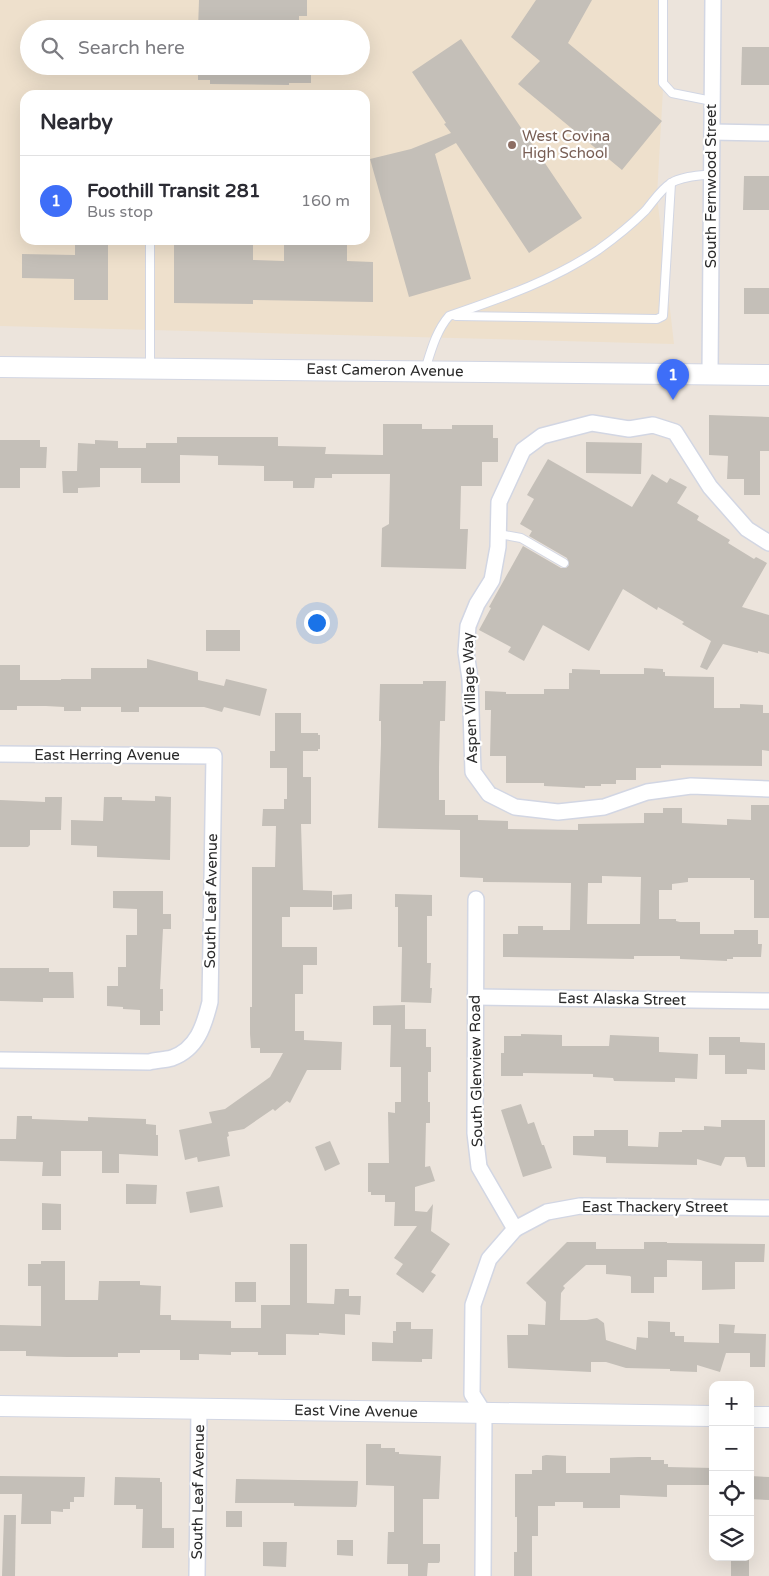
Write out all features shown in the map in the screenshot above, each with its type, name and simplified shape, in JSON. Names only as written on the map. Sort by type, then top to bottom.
[{"type":"main road","name":"East Cameron Avenue","points":[[0,366],[769,375]]},
{"type":"main road","name":"East Vine Avenue","points":[[0,1406],[709,1416]]},
{"type":"main road","points":[[754,1417],[769,1417]]},
{"type":"street","name":"South Fernwood Street","points":[[710,373],[713,0]]},
{"type":"street","points":[[712,132],[769,133]]},
{"type":"street","name":"Aspen Village Way","points":[[769,543],[747,529],[710,487],[675,432],[653,424],[629,429],[592,422],[542,436],[523,450],[499,502],[498,547],[492,580],[477,604],[468,626],[466,652],[470,679],[473,772],[489,794],[514,806],[558,812],[604,807],[647,792],[691,786],[769,789]]},
{"type":"street","name":"East Herring Avenue","points":[[0,754],[214,756]]},
{"type":"street","name":"South Leaf Avenue","points":[[0,1060],[149,1062],[173,1058],[194,1044],[205,1024],[210,1002],[214,756]]},
{"type":"street","name":"South Glenview Road","points":[[476,899],[475,1134],[479,1167],[516,1229]]},
{"type":"street","name":"East Alaska Street","points":[[475,997],[769,1001]]},
{"type":"street","name":"East Thackery Street","points":[[516,1229],[548,1212],[580,1206],[769,1208]]},
{"type":"street","points":[[483,1576],[484,1413],[472,1394],[473,1305],[490,1259],[516,1229]]},
{"type":"street","name":"South Leaf Avenue","points":[[197,1576],[199,1408]]},
{"type":"lane","points":[[663,0],[664,83],[672,93],[712,101]]},
{"type":"lane","points":[[425,370],[442,324],[449,316],[511,295],[559,274],[600,249],[644,212],[671,183],[712,174]]},
{"type":"lane","points":[[449,316],[657,319],[662,316],[671,183]]},
{"type":"lane","points":[[150,245],[150,368]]},
{"type":"lane","points":[[499,534],[522,538],[564,563]]},
{"type":"shaded area","name":"West Covina High School","points":[[0,0],[668,0],[657,196],[674,344],[0,326]]},
{"type":"building","points":[[199,0],[307,0],[307,16],[299,16],[299,20],[198,20]]},
{"type":"building","points":[[536,0],[592,0],[568,43],[662,121],[622,170],[518,84],[540,61],[511,37]]},
{"type":"building","points":[[461,39],[582,218],[529,253],[456,143],[435,154],[471,279],[409,297],[370,159],[411,149],[451,133],[412,72]]},
{"type":"building","points":[[742,47],[769,47],[769,85],[741,85]]},
{"type":"building","points":[[198,75],[311,75],[311,83],[289,83],[289,85],[210,84],[210,80],[198,80]]},
{"type":"building","points":[[744,176],[769,176],[769,210],[743,210]]},
{"type":"building","points":[[75,245],[108,245],[108,300],[74,300],[74,279],[22,278],[22,254],[75,255]]},
{"type":"building","points":[[174,245],[253,245],[253,260],[284,261],[284,245],[347,245],[347,261],[373,262],[373,302],[253,300],[253,304],[174,303]]},
{"type":"building","points":[[744,288],[769,288],[769,314],[744,314]]},
{"type":"building","points":[[709,415],[769,417],[769,451],[760,451],[760,495],[744,495],[744,479],[727,479],[728,456],[709,455]]},
{"type":"building","points":[[383,424],[422,424],[422,429],[452,429],[452,425],[493,425],[493,438],[498,438],[498,462],[482,462],[482,486],[461,486],[460,529],[468,529],[466,569],[381,567],[382,528],[389,524],[390,474],[332,474],[332,478],[315,478],[314,488],[293,488],[293,481],[264,481],[264,466],[218,465],[218,456],[180,455],[180,483],[141,483],[141,468],[100,468],[100,487],[78,488],[78,493],[63,493],[62,471],[77,471],[78,443],[95,444],[95,440],[118,441],[118,448],[146,448],[146,443],[177,443],[177,437],[278,437],[278,446],[326,447],[325,454],[383,455]]},
{"type":"building","points":[[0,440],[40,440],[40,447],[47,447],[46,468],[20,468],[20,488],[0,488]]},
{"type":"building","points":[[586,442],[642,443],[641,474],[586,473]]},
{"type":"building","points":[[548,459],[632,507],[652,474],[667,483],[670,478],[687,487],[677,503],[699,516],[697,520],[730,540],[728,543],[754,559],[756,557],[767,563],[742,607],[769,615],[769,654],[723,644],[707,670],[700,667],[711,641],[682,624],[684,622],[658,607],[657,610],[623,589],[589,651],[543,625],[524,661],[508,652],[511,647],[479,630],[491,608],[489,607],[523,546],[561,568],[566,568],[569,565],[567,558],[529,536],[532,531],[520,524],[534,499],[527,495]]},
{"type":"building","points":[[206,630],[240,630],[240,651],[206,651]]},
{"type":"building","points":[[147,659],[198,672],[198,680],[224,686],[226,679],[267,689],[260,716],[224,707],[222,712],[204,707],[139,707],[139,712],[121,712],[121,707],[81,707],[81,711],[64,711],[64,707],[17,706],[17,710],[0,710],[0,665],[20,665],[20,680],[91,679],[91,668],[147,668]]},
{"type":"building","points":[[644,668],[663,669],[665,676],[714,677],[714,708],[740,708],[740,704],[763,705],[763,713],[769,713],[769,751],[762,750],[762,766],[661,765],[661,768],[636,768],[636,780],[616,780],[616,784],[585,786],[585,788],[544,786],[544,783],[506,783],[506,756],[490,756],[491,710],[485,710],[485,691],[506,692],[506,694],[544,694],[544,689],[569,689],[569,673],[572,673],[572,669],[600,670],[600,674],[644,674]]},
{"type":"building","points":[[423,681],[446,681],[445,721],[440,721],[439,767],[439,800],[445,800],[445,815],[478,815],[478,820],[508,821],[508,829],[578,830],[578,824],[644,823],[644,813],[663,813],[663,808],[682,808],[682,823],[727,825],[727,819],[751,820],[751,805],[769,805],[769,918],[754,918],[754,880],[750,880],[750,878],[688,878],[688,882],[672,884],[672,890],[659,890],[659,919],[700,922],[700,934],[734,934],[734,930],[758,930],[758,944],[762,944],[761,957],[733,957],[733,959],[727,959],[727,961],[680,959],[680,956],[634,956],[634,959],[503,957],[503,934],[518,934],[518,926],[543,926],[543,930],[570,930],[571,883],[483,882],[483,878],[460,877],[460,830],[378,828],[381,744],[381,721],[379,721],[380,684],[423,684]],"holes":[[[602,876],[641,877],[640,924],[587,924],[588,883],[602,883]]]},
{"type":"building","points":[[275,713],[301,713],[301,733],[318,733],[320,735],[320,749],[318,751],[303,751],[303,777],[311,777],[311,824],[301,824],[303,890],[332,891],[332,907],[290,907],[290,917],[282,917],[282,947],[317,947],[317,965],[303,965],[303,994],[295,994],[295,1031],[304,1031],[304,1040],[342,1042],[341,1070],[307,1070],[290,1103],[287,1101],[275,1111],[273,1109],[244,1129],[228,1132],[230,1156],[198,1162],[197,1157],[185,1160],[179,1130],[212,1123],[209,1112],[225,1109],[270,1077],[283,1053],[260,1053],[260,1048],[251,1048],[250,1034],[250,1007],[252,1007],[252,867],[275,867],[276,826],[262,826],[263,809],[284,809],[284,799],[287,799],[287,768],[270,768],[270,751],[275,751]]},
{"type":"building","points":[[155,796],[171,797],[170,860],[97,857],[97,846],[71,845],[71,820],[103,821],[104,797],[122,797],[122,800],[155,801]]},
{"type":"building","points":[[45,797],[62,797],[61,830],[30,830],[30,845],[28,847],[0,847],[0,800],[45,802]]},
{"type":"building","points":[[113,891],[163,891],[163,914],[171,914],[171,929],[163,929],[160,989],[163,989],[163,1011],[160,1011],[160,1025],[140,1025],[140,1010],[107,1006],[107,986],[118,986],[118,967],[126,967],[126,935],[137,935],[137,909],[113,908]]},
{"type":"building","points":[[352,894],[352,909],[333,910],[333,895]]},
{"type":"building","points":[[395,894],[432,895],[432,916],[427,916],[427,963],[431,963],[431,1003],[401,1002],[402,947],[398,947],[398,907],[395,907]]},
{"type":"building","points":[[0,968],[49,968],[49,972],[73,972],[74,998],[43,998],[43,1002],[0,1001]]},
{"type":"building","points":[[405,1005],[405,1029],[426,1029],[426,1047],[431,1047],[431,1072],[428,1072],[430,1123],[426,1123],[425,1167],[430,1166],[435,1181],[415,1187],[415,1211],[427,1212],[433,1204],[431,1231],[450,1244],[431,1272],[436,1275],[423,1293],[396,1274],[403,1264],[394,1258],[417,1226],[394,1226],[395,1202],[385,1202],[385,1195],[371,1195],[371,1192],[368,1192],[368,1163],[389,1163],[388,1112],[395,1113],[395,1102],[401,1102],[401,1067],[390,1067],[391,1025],[373,1025],[373,1006]]},
{"type":"building","points":[[521,1034],[562,1035],[562,1046],[609,1046],[610,1035],[659,1037],[659,1052],[698,1054],[697,1079],[675,1078],[675,1082],[614,1081],[613,1078],[593,1077],[593,1074],[523,1073],[523,1076],[501,1076],[501,1053],[504,1053],[504,1036],[521,1036]]},
{"type":"building","points":[[709,1037],[740,1037],[740,1042],[765,1043],[765,1070],[747,1069],[747,1074],[725,1074],[725,1055],[709,1055]]},
{"type":"building","points":[[521,1104],[528,1124],[534,1122],[552,1168],[523,1177],[501,1110]]},
{"type":"building","points":[[17,1116],[32,1116],[32,1119],[88,1121],[88,1117],[146,1119],[146,1124],[156,1125],[158,1156],[119,1154],[119,1173],[102,1173],[102,1151],[61,1151],[61,1176],[42,1176],[43,1162],[0,1161],[0,1139],[16,1139]]},
{"type":"building","points":[[721,1120],[765,1120],[765,1167],[747,1167],[745,1157],[725,1157],[721,1166],[697,1159],[697,1165],[606,1163],[606,1157],[573,1155],[573,1136],[594,1136],[594,1130],[628,1130],[628,1146],[658,1147],[659,1132],[704,1130],[704,1126],[721,1127]]},
{"type":"building","points":[[330,1141],[340,1164],[325,1171],[315,1147]]},
{"type":"building","points":[[126,1184],[157,1185],[156,1204],[126,1204]]},
{"type":"building","points":[[219,1186],[223,1207],[190,1213],[186,1192]]},
{"type":"building","points":[[42,1203],[61,1204],[61,1230],[42,1230]]},
{"type":"building","points":[[567,1242],[596,1242],[596,1249],[644,1249],[644,1242],[765,1244],[764,1262],[735,1262],[735,1289],[702,1290],[702,1261],[667,1260],[667,1277],[654,1277],[654,1293],[631,1293],[630,1276],[606,1274],[606,1265],[586,1265],[563,1286],[565,1288],[561,1293],[560,1320],[597,1318],[604,1323],[606,1340],[636,1350],[637,1337],[648,1338],[648,1321],[670,1322],[670,1332],[675,1332],[675,1336],[684,1336],[684,1342],[719,1343],[719,1324],[735,1325],[734,1333],[766,1334],[765,1367],[750,1367],[750,1353],[726,1353],[720,1372],[697,1365],[697,1372],[626,1368],[606,1362],[591,1362],[591,1372],[508,1368],[507,1335],[528,1335],[528,1324],[545,1325],[546,1302],[526,1283]]},
{"type":"building","points":[[290,1244],[307,1244],[307,1303],[334,1304],[335,1289],[349,1289],[349,1296],[361,1296],[360,1315],[345,1314],[345,1335],[319,1333],[319,1335],[286,1334],[286,1355],[258,1355],[258,1352],[231,1352],[231,1355],[199,1354],[199,1360],[180,1360],[180,1350],[140,1350],[140,1353],[118,1353],[118,1357],[26,1356],[26,1351],[0,1351],[0,1325],[41,1326],[41,1286],[28,1286],[28,1264],[41,1264],[41,1261],[65,1261],[65,1300],[98,1300],[99,1281],[140,1281],[140,1285],[161,1286],[160,1315],[171,1315],[171,1320],[231,1321],[231,1328],[261,1328],[261,1305],[290,1305]]},
{"type":"building","points":[[235,1282],[256,1282],[256,1302],[235,1302]]},
{"type":"building","points":[[396,1322],[411,1322],[411,1329],[433,1329],[432,1359],[422,1359],[422,1362],[372,1361],[372,1342],[393,1343],[393,1331],[396,1331]]},
{"type":"building","points":[[366,1444],[381,1444],[381,1448],[395,1448],[395,1452],[399,1452],[399,1454],[441,1456],[439,1499],[423,1499],[423,1544],[440,1544],[440,1561],[439,1563],[428,1563],[427,1576],[408,1576],[408,1564],[387,1564],[388,1532],[394,1532],[394,1486],[366,1485]]},
{"type":"building","points":[[542,1456],[566,1456],[566,1473],[610,1473],[610,1458],[651,1457],[651,1460],[664,1460],[664,1464],[668,1464],[668,1467],[709,1468],[709,1485],[667,1485],[667,1497],[620,1495],[620,1508],[583,1508],[583,1502],[555,1502],[555,1506],[538,1506],[538,1536],[532,1536],[532,1576],[514,1576],[514,1552],[517,1552],[515,1474],[532,1474],[532,1470],[542,1470]]},
{"type":"building","points":[[0,1476],[85,1477],[84,1497],[74,1497],[74,1502],[70,1502],[70,1509],[63,1509],[63,1512],[51,1511],[51,1524],[21,1524],[22,1494],[0,1494]]},
{"type":"building","points":[[754,1476],[769,1477],[769,1500],[754,1499]]},
{"type":"building","points":[[115,1477],[160,1478],[160,1482],[162,1482],[162,1528],[174,1528],[174,1548],[142,1548],[143,1509],[136,1509],[136,1505],[114,1505]]},
{"type":"building","points":[[236,1479],[358,1481],[357,1504],[356,1507],[294,1506],[294,1503],[235,1503]]},
{"type":"building","points":[[226,1511],[242,1511],[242,1527],[226,1527]]},
{"type":"building","points":[[4,1515],[16,1515],[15,1576],[2,1576]]},
{"type":"building","points":[[337,1540],[353,1540],[353,1556],[337,1555]]},
{"type":"building","points":[[263,1542],[287,1542],[286,1567],[263,1566]]},
{"type":"building","points":[[731,1561],[749,1561],[749,1576],[731,1576]]},
{"type":"place","name":"West Covina High School","points":[[512,145]]},
{"type":"place","name":"Foothill Transit 281","points":[[673,400]]}]
